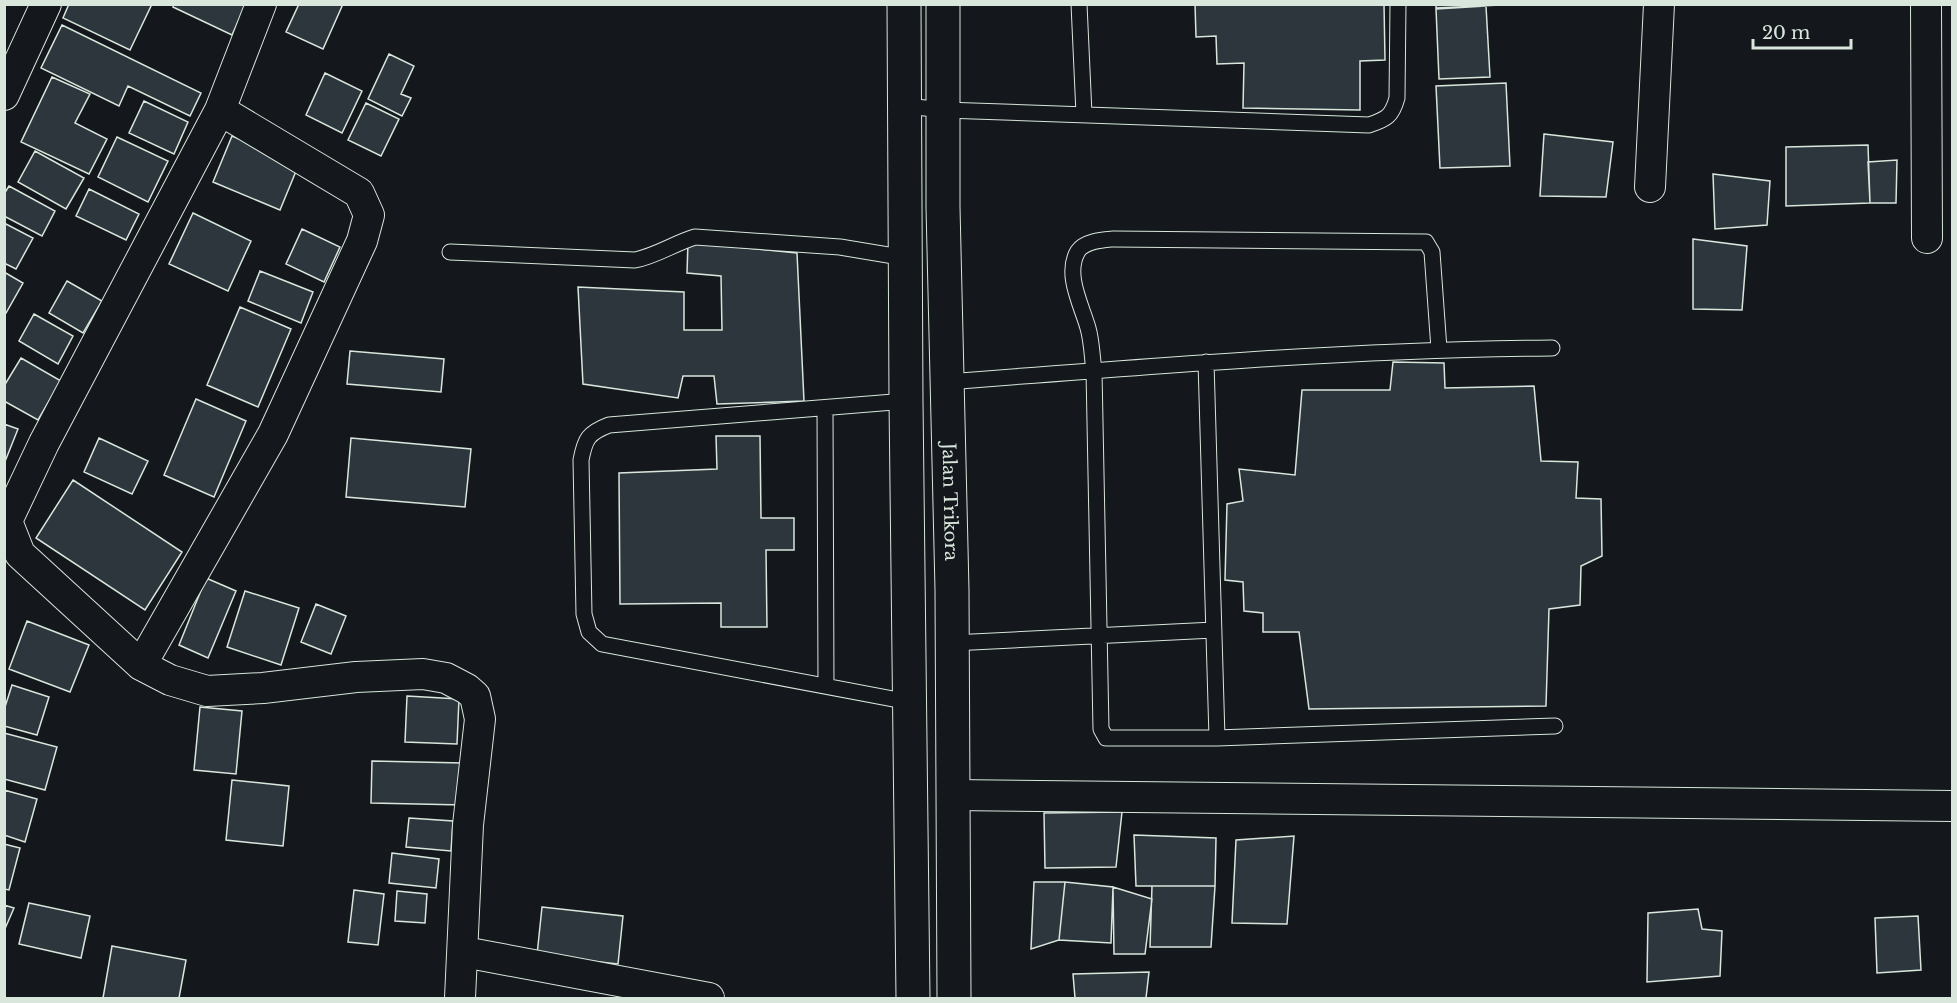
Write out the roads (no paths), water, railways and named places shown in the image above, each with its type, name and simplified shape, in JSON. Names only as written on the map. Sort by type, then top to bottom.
[{"type":"main road","points":[[904,4],[913,999]]},
{"type":"main road","name":"Jalan Trikora","points":[[943,4],[944,207],[952,643],[954,999]]},
{"type":"street","points":[[4,94],[45,4]]},
{"type":"street","points":[[261,4],[220,110],[44,443],[6,526],[20,554],[141,665],[170,680],[207,691],[263,688],[356,677],[423,674],[446,678],[475,696],[480,719],[468,825],[464,952],[460,999]]},
{"type":"street","points":[[1650,187],[1659,4]]},
{"type":"street","points":[[1926,4],[1927,238]]},
{"type":"street","points":[[141,665],[273,434],[362,241],[369,215],[359,193],[220,110]]},
{"type":"street","points":[[952,795],[1953,806]]},
{"type":"street","points":[[464,952],[709,999]]},
{"type":"lane","points":[[1079,4],[1084,114]]},
{"type":"lane","points":[[906,106],[944,110],[1369,124],[1383,121],[1393,112],[1397,98],[1398,4]]},
{"type":"lane","points":[[450,252],[635,260],[646,258],[695,237],[840,247],[906,258]]},
{"type":"lane","points":[[1439,349],[1431,252],[1426,242],[1113,238],[1093,241],[1079,249],[1073,265],[1075,285],[1089,330],[1094,371],[1101,729],[1106,738],[1217,738],[1555,726]]},
{"type":"lane","points":[[947,382],[1206,362],[1439,349],[1552,348]]},
{"type":"lane","points":[[1206,362],[1217,738]]},
{"type":"lane","points":[[906,401],[609,425],[595,431],[585,442],[581,460],[584,614],[589,632],[602,644],[909,702]]},
{"type":"lane","points":[[825,408],[826,686]]},
{"type":"lane","points":[[952,643],[1214,630]]}]
